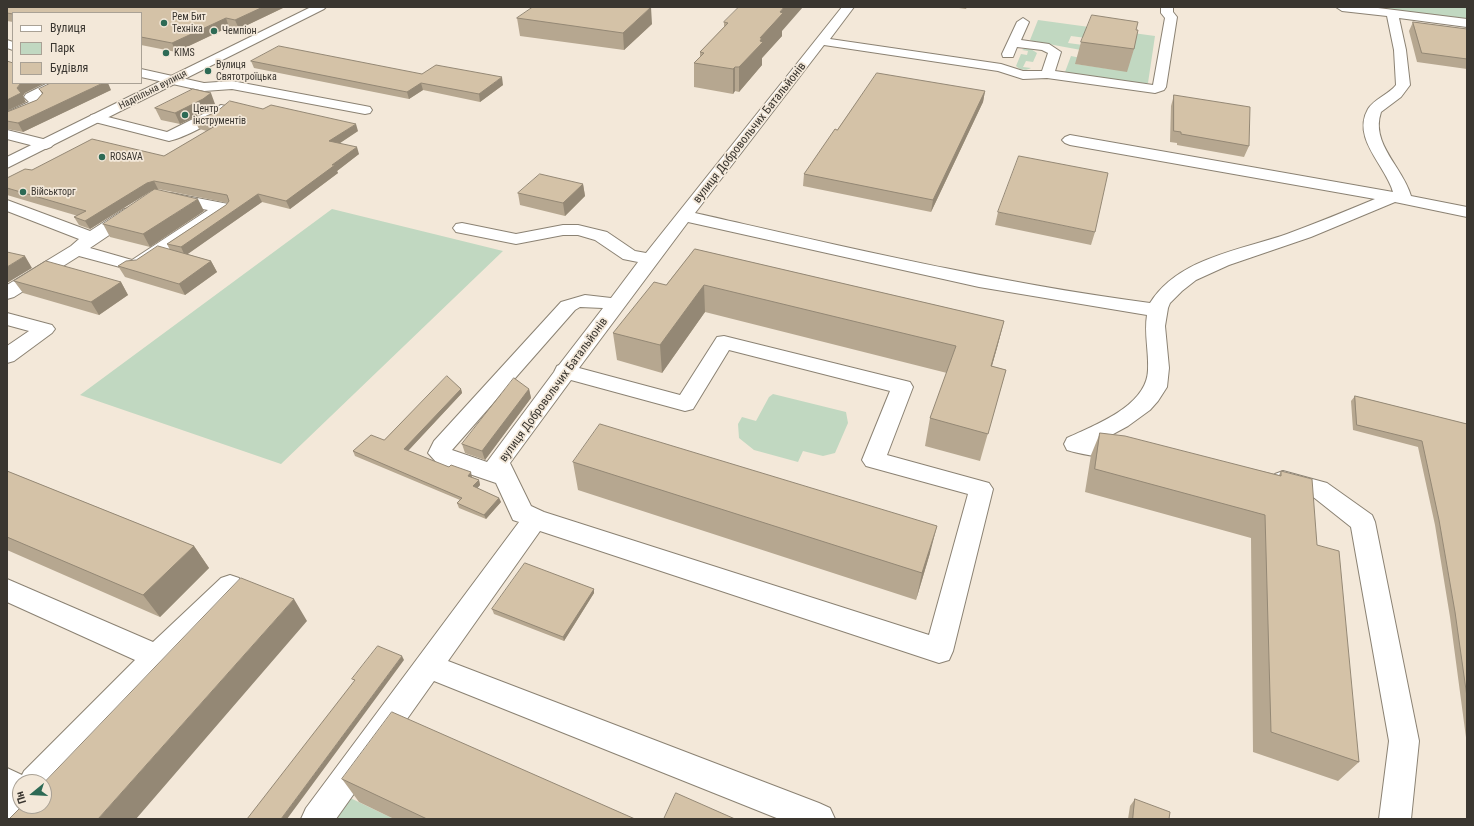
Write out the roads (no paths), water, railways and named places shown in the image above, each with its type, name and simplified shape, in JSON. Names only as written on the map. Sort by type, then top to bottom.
[{"type":"street","name":"Надпільна вулиця","points":[[7,163],[320,7]]},
{"type":"street","name":"вулиця Добровольчих Батальйонів","points":[[564,371],[685,404],[724,342],[902,387],[874,460],[981,489],[940,651],[535,519],[522,513],[503,476],[498,462],[564,371],[821,41],[845,7]]},
{"type":"street","points":[[821,41],[1001,68],[1029,76],[1047,74],[1145,90],[1158,88],[1171,17],[1167,13],[1167,7]]},
{"type":"street","points":[[1342,7],[1360,8],[1467,23]]},
{"type":"street","points":[[1392,13],[1400,50],[1403,85],[1396,94],[1376,110],[1373,115],[1373,127],[1377,146],[1397,180],[1398,198]]},
{"type":"street","points":[[1001,68],[1023,22]]},
{"type":"street","points":[[1013,43],[1045,47],[1055,52],[1047,74]]},
{"type":"street","points":[[96,118],[169,137],[209,117],[230,103],[234,95],[142,73]]},
{"type":"street","points":[[7,118],[39,102],[31,97],[57,84]]},
{"type":"street","points":[[204,87],[232,85],[364,110]]},
{"type":"street","points":[[7,134],[46,144]]},
{"type":"street","points":[[1070,140],[1398,198],[1467,212]]},
{"type":"street","points":[[7,293],[77,250],[91,238],[158,195],[223,208],[134,266],[77,250]]},
{"type":"street","points":[[1143,452],[1075,444],[1119,420],[1140,406],[1152,394],[1156,386],[1158,373],[1156,329],[1157,310],[1163,300],[1173,290],[1193,274],[1208,266],[1292,239],[1398,198]]},
{"type":"street","points":[[7,205],[91,238]]},
{"type":"street","points":[[685,216],[960,276],[1106,303],[1157,310]]},
{"type":"street","points":[[462,228],[516,239],[528,238],[563,230],[578,230],[601,236],[628,255],[650,259]]},
{"type":"street","points":[[503,476],[445,457],[440,453],[442,448],[568,306],[572,303],[582,302],[616,304]]},
{"type":"street","points":[[7,319],[45,329],[7,356]]},
{"type":"street","points":[[1258,474],[1319,489],[1363,522],[1404,741],[1395,819]]},
{"type":"street","points":[[317,819],[535,519]]},
{"type":"street","points":[[43,774],[157,657],[230,586]]},
{"type":"street","points":[[7,590],[157,657]]},
{"type":"street","points":[[428,666],[819,819]]},
{"type":"place","name":"Рем Бит Техніка","points":[[164,23]]},
{"type":"place","name":"Чемпіон","points":[[214,31]]},
{"type":"place","name":"KIMS","points":[[166,53]]},
{"type":"place","name":"Вулиця Святотроїцька","points":[[208,71]]},
{"type":"place","name":"Центр інструментів","points":[[185,115]]},
{"type":"place","name":"ROSAVA","points":[[102,157]]},
{"type":"place","name":"Військторг","points":[[23,192]]}]
